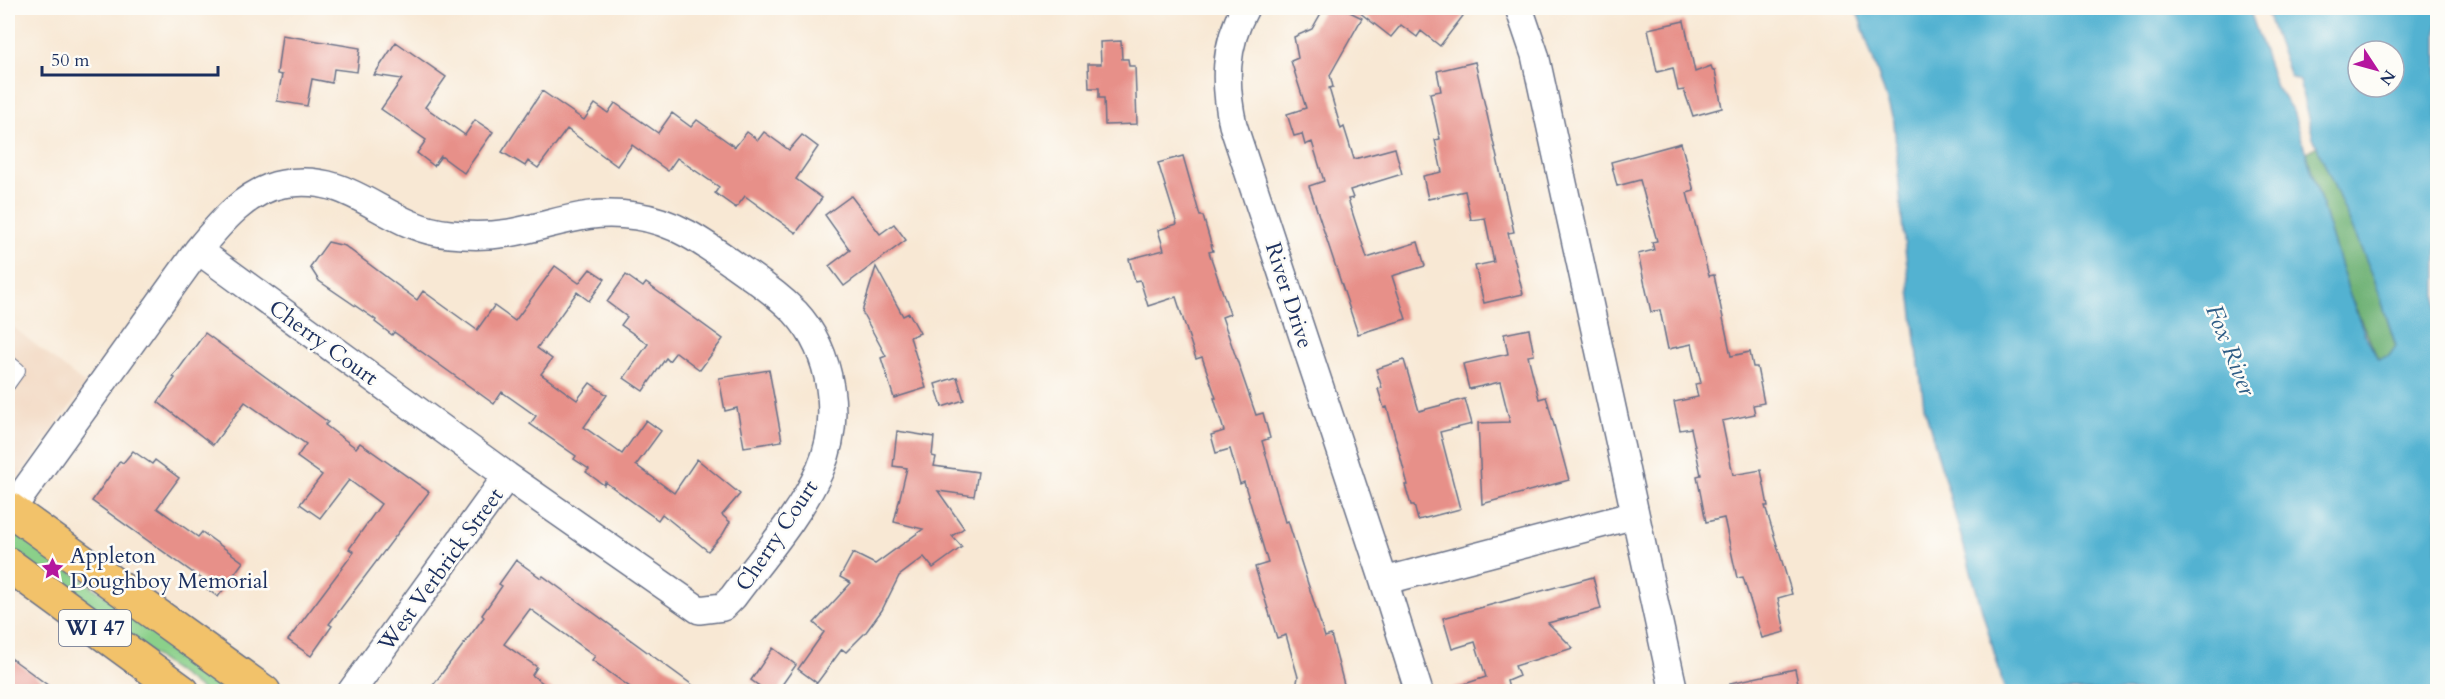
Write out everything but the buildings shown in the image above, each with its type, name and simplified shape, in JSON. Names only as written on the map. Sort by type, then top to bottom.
[{"type":"main road","name":"WI 47","points":[[8,511],[264,692]]},
{"type":"main road","name":"WI 47","points":[[8,564],[183,692]]},
{"type":"street","name":"River Drive","points":[[1245,8],[1231,49],[1226,82],[1233,125],[1419,692]]},
{"type":"street","points":[[1519,8],[1535,55],[1674,692]]},
{"type":"street","name":"Cherry Court","points":[[8,511],[198,249],[213,231],[245,201],[263,190],[315,181],[337,186],[368,201],[404,223],[447,234],[491,235],[590,214],[636,216],[679,228],[767,288],[795,313],[806,327],[822,358],[828,377],[832,410],[829,439],[820,470],[799,506],[733,597],[723,607],[699,610],[507,476],[198,249]]},
{"type":"street","name":"West Verbrick Street","points":[[351,692],[507,476]]},
{"type":"street","points":[[1384,581],[1635,515]]},
{"type":"lane","points":[[8,362],[18,370],[8,384]]},
{"type":"shaded area","points":[[8,323],[86,385],[9,487],[8,487]]},
{"type":"green space","points":[[2317,146],[2374,278],[2396,347],[2389,356],[2378,359],[2349,293],[2306,152]]},
{"type":"green space","points":[[17,534],[240,691],[204,691],[12,553],[8,547],[10,538]]},
{"type":"water","name":"Fox River","points":[[1856,8],[2249,8],[2276,87],[2293,111],[2349,293],[2366,337],[2378,359],[2389,356],[2396,346],[2374,278],[2313,137],[2299,81],[2290,76],[2265,8],[2437,8],[2437,691],[2005,691],[1924,406],[1903,232],[1894,122]]},
{"type":"place","name":"Appleton Doughboy Memorial","points":[[52,568]]}]
